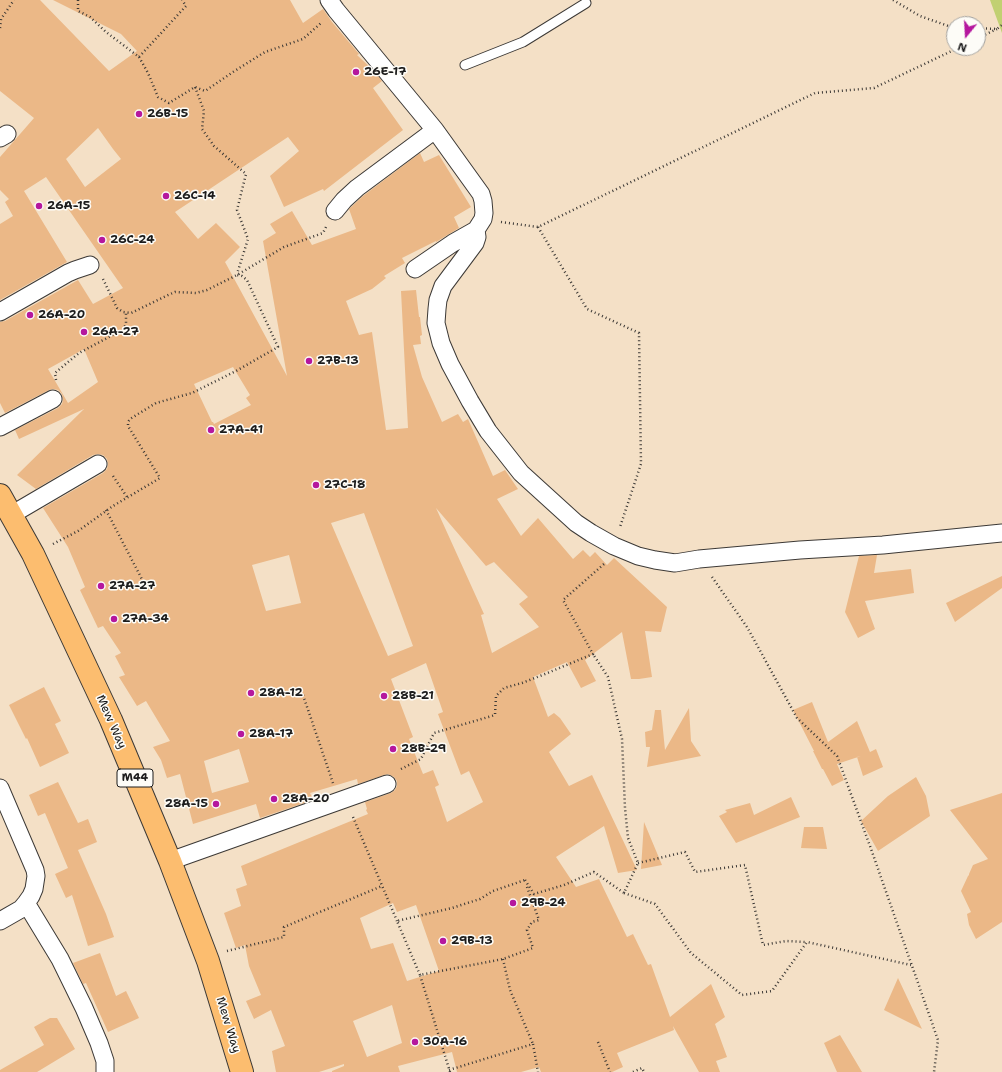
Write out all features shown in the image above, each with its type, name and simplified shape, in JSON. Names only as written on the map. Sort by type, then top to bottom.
[{"type":"main road","name":"Mew Way","points":[[0,495],[33,554],[111,720],[170,861],[208,961],[242,1072]]},
{"type":"street","points":[[333,5],[435,130],[484,201],[484,207],[475,243],[443,286],[438,300],[436,323],[441,343],[450,364],[488,431],[521,473],[576,523],[614,546],[638,556],[675,563],[700,559],[800,550],[883,545],[1002,533]]},
{"type":"street","points":[[335,211],[357,188],[435,130]]},
{"type":"street","points":[[414,270],[479,224]]},
{"type":"street","points":[[0,312],[68,273],[90,265]]},
{"type":"street","points":[[0,427],[53,399]]},
{"type":"street","points":[[11,515],[98,464]]},
{"type":"street","points":[[170,861],[343,801],[387,784]]},
{"type":"street","points":[[0,788],[35,870],[36,882],[31,896],[21,909],[0,921]]},
{"type":"street","points":[[26,903],[60,959],[84,1008],[99,1043],[104,1061],[105,1072]]},
{"type":"lane","points":[[465,65],[523,42],[588,1]]},
{"type":"path","points":[[0,28],[1,19],[14,0]]},
{"type":"path","points":[[78,0],[78,11],[90,17],[106,32],[139,57],[148,73],[158,97],[169,102],[195,87]]},
{"type":"path","points":[[139,57],[186,6],[182,0]]},
{"type":"path","points":[[893,0],[920,16],[946,25]]},
{"type":"path","points":[[195,87],[205,91],[265,52],[302,38],[333,5]]},
{"type":"path","points":[[986,34],[998,29],[1002,25]]},
{"type":"path","points":[[986,28],[998,29]]},
{"type":"path","points":[[479,224],[538,228],[815,93],[874,88],[946,54]]},
{"type":"path","points":[[195,87],[204,111],[202,129],[214,146],[246,174],[237,210],[248,239],[237,275]]},
{"type":"path","points":[[90,265],[100,271],[117,308],[120,311],[129,314],[134,313],[175,292],[201,292],[237,275],[284,248],[323,233],[335,211]]},
{"type":"path","points":[[538,228],[587,309],[639,333],[641,464],[609,559],[563,600],[593,654],[608,676],[622,739],[628,838],[638,863],[624,893]]},
{"type":"path","points":[[53,544],[78,531],[106,510],[160,478],[128,426],[130,419],[156,404],[198,390],[236,371],[278,347],[247,280],[242,276],[237,275]]},
{"type":"path","points":[[53,399],[52,390],[56,380],[55,373],[79,354],[124,329],[126,324],[126,313]]},
{"type":"path","points":[[106,510],[147,589]]},
{"type":"path","points":[[700,559],[747,627],[797,718],[837,756],[938,1040],[934,1072]]},
{"type":"path","points":[[387,784],[388,776],[421,759],[434,733],[495,715],[496,696],[504,688],[545,674],[593,654]]},
{"type":"path","points":[[303,695],[343,801],[382,886],[420,975],[449,1071],[533,1044]]},
{"type":"path","points":[[638,863],[684,852],[695,872],[745,865],[763,945],[786,941],[807,942],[911,965]]},
{"type":"path","points":[[524,880],[534,894],[564,885],[594,872],[624,893],[655,904],[691,953],[742,995],[772,991],[807,942]]},
{"type":"path","points":[[397,920],[452,908],[480,899],[493,891],[524,880]]},
{"type":"path","points":[[420,975],[503,959],[533,948],[528,930],[532,922],[539,920],[524,880]]},
{"type":"path","points":[[221,953],[284,937],[284,927],[382,886]]},
{"type":"path","points":[[503,959],[510,990],[533,1044],[538,1072]]},
{"type":"path","points":[[598,1042],[610,1072]]},
{"type":"path","points":[[633,1072],[642,1068],[644,1072]]},
{"type":"green space","points":[[990,0],[1002,0],[1002,33]]},
{"type":"building","points":[[0,0],[40,0],[109,71],[137,51],[121,34],[53,0],[290,0],[303,23],[323,9],[359,54],[357,55],[382,81],[373,88],[403,130],[324,191],[323,189],[284,207],[270,176],[299,151],[288,137],[175,212],[198,239],[216,223],[240,247],[225,262],[287,376],[263,241],[276,233],[270,224],[292,211],[312,245],[356,229],[349,209],[363,196],[420,153],[424,162],[439,155],[471,207],[454,217],[459,228],[436,242],[402,258],[405,263],[384,276],[386,278],[372,289],[346,301],[359,335],[372,332],[386,430],[408,428],[401,291],[416,290],[422,335],[420,336],[421,344],[413,345],[422,377],[442,422],[458,414],[463,422],[468,419],[493,476],[505,470],[518,489],[497,499],[521,536],[538,518],[573,559],[583,550],[590,557],[595,552],[607,565],[614,558],[667,607],[661,632],[645,631],[652,677],[631,679],[622,632],[585,660],[596,681],[581,688],[567,662],[533,677],[548,717],[554,713],[560,718],[571,734],[549,752],[569,786],[592,775],[637,870],[618,873],[604,826],[556,857],[576,887],[599,879],[627,937],[633,934],[648,965],[651,964],[670,1017],[711,984],[725,1017],[715,1024],[727,1057],[716,1061],[720,1072],[699,1072],[673,1026],[674,1030],[617,1053],[623,1067],[612,1072],[541,1072],[539,1067],[521,1072],[457,1072],[452,1052],[398,1066],[400,1072],[332,1072],[344,1066],[344,1064],[319,1072],[276,1072],[272,1051],[285,1046],[271,1010],[254,1019],[246,1001],[261,995],[249,966],[245,945],[236,948],[224,913],[241,906],[236,889],[247,885],[241,866],[368,814],[365,802],[391,793],[397,786],[397,781],[394,777],[388,774],[358,784],[357,779],[310,793],[313,800],[260,818],[256,804],[193,824],[180,774],[167,778],[161,760],[153,747],[170,741],[146,701],[137,706],[119,677],[125,675],[115,656],[121,653],[103,626],[98,628],[80,590],[85,587],[68,547],[43,508],[103,473],[107,469],[107,459],[103,455],[93,455],[36,489],[17,475],[84,409],[19,439],[15,430],[58,408],[62,404],[63,400],[62,394],[58,390],[53,389],[5,413],[0,403],[0,322],[5,321],[78,280],[93,304],[123,288],[46,177],[24,191],[67,262],[0,300],[0,224],[13,216],[5,202],[9,199],[0,190],[0,157],[34,118],[0,91]],"holes":[[[98,128],[121,159],[85,187],[66,159]],[[84,349],[98,382],[68,403],[48,369]],[[233,367],[250,395],[246,398],[251,405],[214,424],[194,384]],[[436,508],[486,566],[494,562],[528,597],[519,604],[539,627],[492,653],[481,615],[484,614]],[[364,513],[413,646],[388,656],[331,523]],[[289,555],[301,603],[266,611],[252,565]],[[426,663],[443,712],[438,714],[461,775],[469,771],[483,802],[447,822],[435,787],[439,785],[433,770],[423,774],[409,739],[413,737],[391,679]],[[239,749],[249,782],[212,793],[204,761]],[[393,903],[397,912],[416,905],[439,971],[407,981],[393,943],[371,949],[360,918]],[[392,1005],[402,1043],[367,1057],[353,1021]]]},
{"type":"building","points":[[877,555],[874,573],[911,569],[914,593],[865,601],[875,629],[858,638],[845,612],[859,556]]},
{"type":"building","points":[[1002,576],[1002,588],[955,622],[946,603]]},
{"type":"building","points":[[44,687],[61,721],[55,724],[69,753],[40,767],[27,738],[26,739],[9,705]]},
{"type":"building","points":[[812,702],[828,742],[857,721],[870,752],[876,749],[883,767],[863,776],[857,757],[837,764],[844,780],[832,786],[793,710]]},
{"type":"building","points":[[689,708],[691,741],[701,756],[647,767],[650,747],[646,747],[645,732],[652,730],[655,710],[661,710],[665,750]]},
{"type":"building","points":[[916,777],[926,796],[930,816],[878,851],[861,821],[888,796]]},
{"type":"building","points":[[58,782],[78,823],[88,819],[97,842],[78,850],[106,914],[114,937],[88,946],[72,895],[66,898],[55,874],[68,868],[45,813],[38,816],[29,795]]},
{"type":"building","points":[[1002,793],[1002,922],[976,939],[969,925],[967,914],[971,912],[961,891],[973,865],[988,859],[950,810]]},
{"type":"building","points":[[791,797],[800,817],[736,843],[719,816],[727,812],[725,810],[750,803],[754,815]]},
{"type":"building","points":[[644,822],[662,865],[641,869]]},
{"type":"building","points":[[804,827],[823,827],[827,849],[801,848]]},
{"type":"building","points":[[100,953],[116,996],[126,991],[139,1018],[108,1032],[86,983],[83,984],[73,963]]},
{"type":"building","points":[[898,978],[922,1029],[884,1010]]},
{"type":"building","points":[[50,1018],[57,1018],[75,1049],[37,1072],[0,1072],[0,1070],[44,1045],[34,1027]]},
{"type":"building","points":[[840,1035],[862,1072],[837,1072],[824,1043]]},
{"type":"place","name":"26E-17","points":[[356,72]]},
{"type":"place","name":"26B-15","points":[[139,114]]},
{"type":"place","name":"26C-14","points":[[166,196]]},
{"type":"place","name":"26A-15","points":[[39,206]]},
{"type":"place","name":"26C-24","points":[[102,240]]},
{"type":"place","name":"26A-20","points":[[30,315]]},
{"type":"place","name":"26A-27","points":[[84,332]]},
{"type":"place","name":"27B-13","points":[[309,361]]},
{"type":"place","name":"27A-41","points":[[211,430]]},
{"type":"place","name":"27C-18","points":[[316,485]]},
{"type":"place","name":"27A-27","points":[[101,586]]},
{"type":"place","name":"27A-34","points":[[114,619]]},
{"type":"place","name":"28A-12","points":[[251,693]]},
{"type":"place","name":"28B-21","points":[[384,696]]},
{"type":"place","name":"28A-17","points":[[241,734]]},
{"type":"place","name":"28B-29","points":[[393,749]]},
{"type":"place","name":"28A-20","points":[[274,799]]},
{"type":"place","name":"28A-15","points":[[216,804]]},
{"type":"place","name":"29B-24","points":[[513,903]]},
{"type":"place","name":"29B-13","points":[[443,941]]},
{"type":"place","name":"30A-16","points":[[415,1042]]}]
